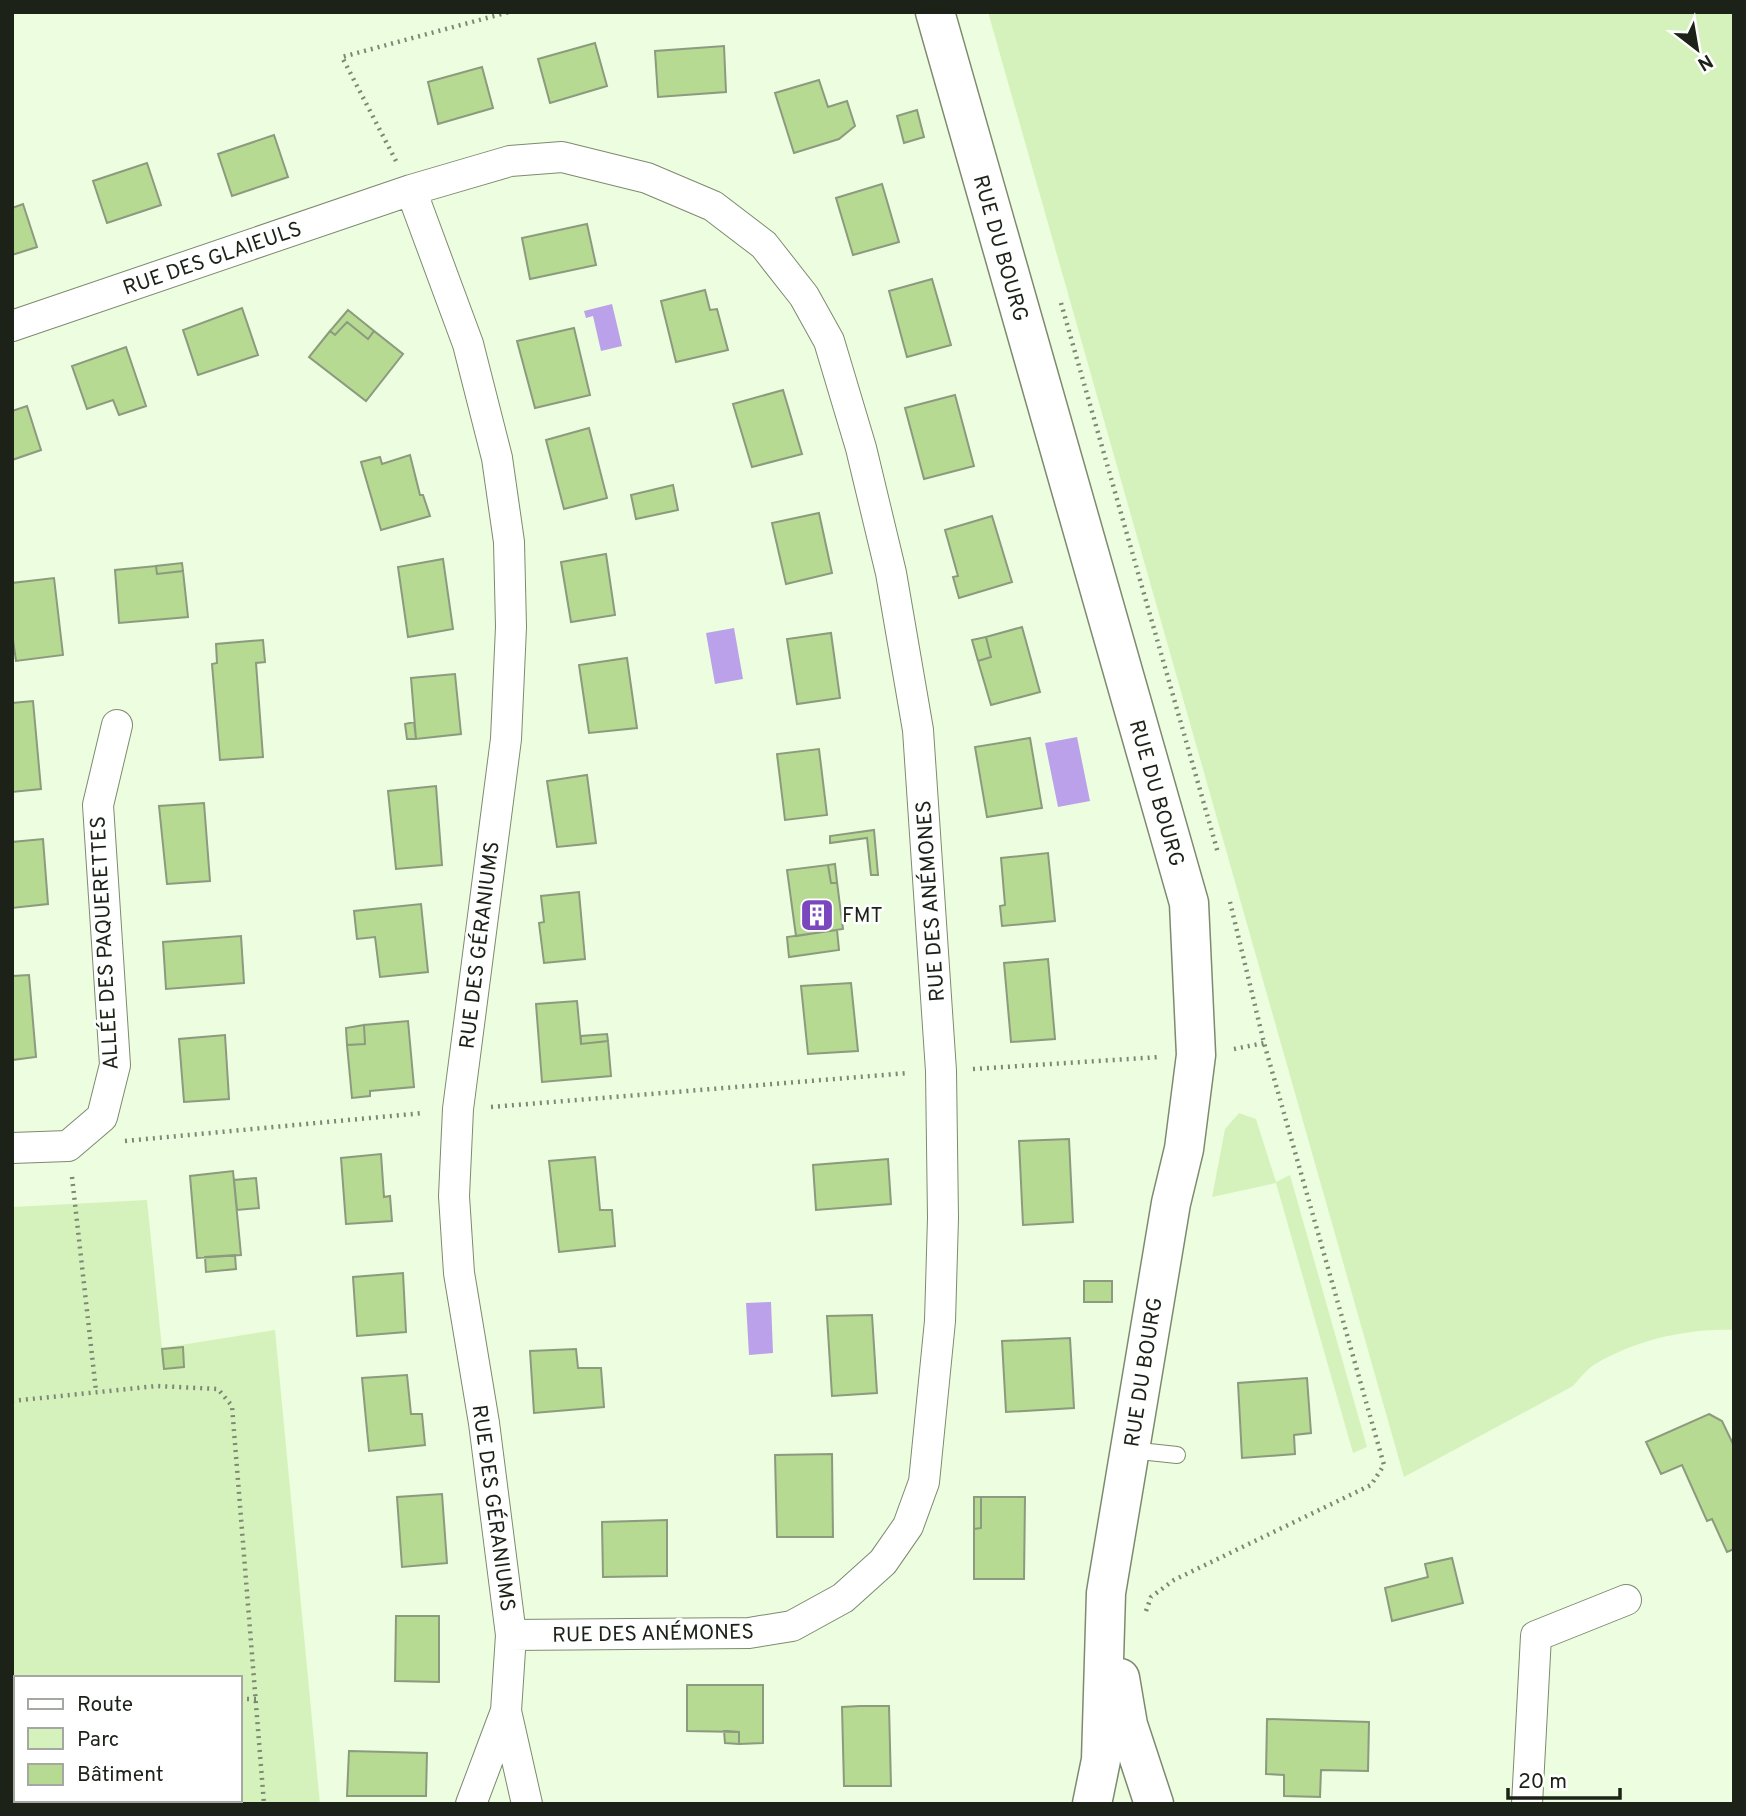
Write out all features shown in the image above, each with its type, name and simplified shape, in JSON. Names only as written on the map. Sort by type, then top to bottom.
[{"type":"street","name":"RUE DU BOURG","points":[[935,12],[1189,903],[1196,1055],[1184,1149],[1171,1203],[1106,1593],[1101,1760],[1092,1804]]},
{"type":"street","name":"RUE DES ANÉMONES","points":[[411,190],[510,161],[562,157],[648,178],[713,206],[764,245],[804,296],[833,355],[861,448],[891,573],[918,730],[941,1071],[943,1219],[940,1321],[923,1482],[908,1526],[883,1562],[843,1598],[792,1626],[749,1633],[511,1635]]},
{"type":"street","name":"RUE DES GLAIEULS","points":[[12,326],[411,190]]},
{"type":"street","name":"RUE DES GÉRANIUMS","points":[[411,190],[468,344],[497,458],[509,542],[511,627],[506,739],[458,1110],[454,1196],[459,1273],[484,1423],[511,1635],[506,1711],[527,1804]]},
{"type":"street","name":"ALLÉE DES PAQUERETTES","points":[[68,1146],[102,1117],[115,1065],[97,806],[117,725]]},
{"type":"street","points":[[12,1148],[68,1146]]},
{"type":"street","name":"RUE DU BOURG","points":[[1106,1593],[1128,1724],[1154,1804]]},
{"type":"street","points":[[1527,1804],[1536,1636],[1626,1600]]},
{"type":"street","name":"RUE DES GÉRANIUMS","points":[[471,1804],[506,1711]]},
{"type":"lane","points":[[1130,1450],[1177,1455]]},
{"type":"path","points":[[411,190],[342,58],[509,12]]},
{"type":"path","points":[[96,1391],[68,1146],[458,1110],[941,1071],[1196,1055],[1264,1043]]},
{"type":"path","points":[[12,1401],[157,1386],[218,1389],[232,1406],[264,1804]]},
{"type":"path","points":[[242,1699],[256,1699]]},
{"type":"green space","points":[[988,12],[1734,12],[1734,1330],[1681,1333],[1612,1355],[1590,1368],[1573,1386],[1404,1477]]},
{"type":"green space","points":[[1239,1113],[1256,1119],[1276,1182],[1290,1175],[1367,1447],[1353,1453],[1276,1183],[1212,1197],[1225,1129]]},
{"type":"green space","points":[[147,1200],[162,1348],[275,1330],[320,1804],[12,1804],[12,1207]]},
{"type":"shaded area","points":[[612,304],[622,346],[601,351],[593,316],[586,318],[584,311]]},
{"type":"shaded area","points":[[734,628],[743,679],[715,684],[706,633]]},
{"type":"shaded area","points":[[1077,737],[1090,801],[1058,807],[1045,743]]},
{"type":"shaded area","points":[[771,1302],[773,1353],[749,1355],[746,1303]]},
{"type":"building","points":[[595,43],[607,86],[550,103],[538,59]]},
{"type":"building","points":[[724,46],[726,92],[658,97],[655,51]]},
{"type":"building","points":[[482,67],[493,108],[438,124],[428,82]]},
{"type":"building","points":[[819,80],[828,107],[847,101],[855,126],[839,139],[794,153],[775,93]]},
{"type":"building","points":[[917,110],[924,137],[904,143],[897,116]]},
{"type":"building","points":[[274,135],[288,177],[232,196],[218,154]]},
{"type":"building","points":[[147,163],[161,205],[107,223],[93,181]]},
{"type":"building","points":[[882,184],[899,242],[853,255],[836,198]]},
{"type":"building","points":[[23,204],[37,247],[12,255],[12,208]]},
{"type":"building","points":[[587,224],[596,265],[530,279],[522,238]]},
{"type":"building","points":[[932,279],[951,345],[907,357],[889,291]]},
{"type":"building","points":[[705,290],[710,310],[717,309],[728,350],[676,362],[661,301]]},
{"type":"building","points":[[242,308],[258,355],[198,375],[183,330]]},
{"type":"building","points":[[348,310],[374,331],[368,339],[347,322],[335,335],[330,331]]},
{"type":"building","points":[[347,322],[368,339],[374,331],[403,354],[366,401],[309,357],[330,331],[335,335]]},
{"type":"building","points":[[574,328],[590,395],[535,408],[517,341]]},
{"type":"building","points":[[126,347],[146,406],[119,415],[113,400],[87,409],[72,366]]},
{"type":"building","points":[[783,390],[802,454],[752,467],[733,404]]},
{"type":"building","points":[[955,395],[974,466],[924,479],[905,408]]},
{"type":"building","points":[[27,406],[41,450],[12,460],[12,411]]},
{"type":"building","points":[[589,428],[607,498],[564,509],[546,440]]},
{"type":"building","points":[[410,455],[420,495],[423,495],[430,516],[381,530],[361,462],[380,457],[382,464]]},
{"type":"building","points":[[673,485],[678,510],[636,519],[631,495]]},
{"type":"building","points":[[819,513],[832,573],[786,584],[772,523]]},
{"type":"building","points":[[992,516],[1012,582],[959,598],[953,577],[958,576],[945,530]]},
{"type":"building","points":[[606,554],[615,615],[571,622],[561,562]]},
{"type":"building","points":[[443,559],[453,629],[408,637],[398,567]]},
{"type":"building","points":[[182,563],[183,571],[157,574],[156,566]]},
{"type":"building","points":[[156,566],[157,574],[183,571],[188,617],[119,623],[115,570]]},
{"type":"building","points":[[54,578],[63,655],[16,661],[12,633],[12,583]]},
{"type":"building","points":[[1022,627],[1040,692],[991,705],[978,661],[991,657],[986,637]]},
{"type":"building","points":[[831,633],[840,698],[797,704],[787,639]]},
{"type":"building","points":[[986,637],[991,657],[978,661],[972,640]]},
{"type":"building","points":[[263,640],[265,662],[256,663],[263,757],[220,760],[212,664],[217,663],[216,644]]},
{"type":"building","points":[[627,658],[637,728],[589,733],[579,665]]},
{"type":"building","points":[[455,674],[461,734],[416,739],[411,678]]},
{"type":"building","points":[[33,701],[41,789],[12,792],[12,703]]},
{"type":"building","points":[[414,722],[416,739],[407,739],[405,724]]},
{"type":"building","points":[[1030,738],[1042,808],[987,817],[975,747]]},
{"type":"building","points":[[819,749],[827,815],[785,820],[777,754]]},
{"type":"building","points":[[587,775],[596,843],[557,847],[547,781]]},
{"type":"building","points":[[436,786],[442,865],[396,869],[388,791]]},
{"type":"building","points":[[204,803],[210,881],[167,884],[159,806]]},
{"type":"building","points":[[874,830],[878,875],[871,875],[867,838],[830,843],[830,836]]},
{"type":"building","points":[[43,839],[48,904],[12,908],[12,842]]},
{"type":"building","points":[[1048,853],[1055,921],[1002,926],[1000,906],[1005,905],[1001,858]]},
{"type":"building","points":[[835,864],[837,882],[831,883],[828,865]]},
{"type":"building","name":"FMT","points":[[828,865],[831,883],[837,882],[843,929],[796,936],[787,870]]},
{"type":"building","points":[[579,892],[585,959],[544,963],[539,923],[544,922],[541,896]]},
{"type":"building","points":[[421,904],[428,972],[380,977],[375,937],[357,939],[354,911]]},
{"type":"building","points":[[837,930],[839,950],[789,957],[787,937]]},
{"type":"building","points":[[241,936],[244,983],[166,989],[163,942]]},
{"type":"building","points":[[1048,959],[1055,1039],[1011,1042],[1004,963]]},
{"type":"building","points":[[29,975],[36,1057],[12,1060],[12,976]]},
{"type":"building","points":[[851,983],[858,1051],[808,1054],[801,986]]},
{"type":"building","points":[[577,1001],[581,1044],[608,1041],[611,1076],[542,1082],[536,1004]]},
{"type":"building","points":[[408,1021],[414,1087],[370,1091],[370,1096],[352,1098],[347,1045],[365,1044],[364,1025]]},
{"type":"building","points":[[364,1025],[365,1044],[347,1045],[346,1028]]},
{"type":"building","points":[[607,1034],[608,1041],[581,1044],[581,1036]]},
{"type":"building","points":[[225,1035],[229,1099],[184,1102],[179,1039]]},
{"type":"building","points":[[1069,1139],[1073,1222],[1023,1225],[1019,1141]]},
{"type":"building","points":[[381,1154],[384,1197],[390,1196],[392,1221],[346,1224],[341,1158]]},
{"type":"building","points":[[595,1157],[600,1210],[612,1210],[615,1246],[559,1252],[549,1161]]},
{"type":"building","points":[[888,1159],[891,1204],[816,1210],[813,1165]]},
{"type":"building","points":[[233,1171],[241,1255],[197,1258],[190,1176]]},
{"type":"building","points":[[256,1178],[259,1208],[237,1210],[234,1180]]},
{"type":"building","points":[[235,1255],[236,1269],[206,1272],[205,1257]]},
{"type":"building","points":[[403,1273],[406,1332],[357,1336],[353,1277]]},
{"type":"building","points":[[1084,1281],[1112,1281],[1112,1302],[1084,1302]]},
{"type":"building","points":[[872,1315],[877,1393],[832,1396],[827,1316]]},
{"type":"building","points":[[1070,1338],[1074,1408],[1006,1412],[1002,1341]]},
{"type":"building","points":[[183,1347],[184,1367],[164,1369],[162,1349]]},
{"type":"building","points":[[576,1349],[578,1368],[601,1368],[604,1407],[534,1413],[530,1351]]},
{"type":"building","points":[[407,1375],[411,1414],[422,1414],[425,1445],[369,1451],[362,1378]]},
{"type":"building","points":[[1307,1378],[1311,1433],[1294,1435],[1295,1454],[1242,1458],[1238,1383]]},
{"type":"building","points":[[1709,1414],[1722,1421],[1734,1446],[1734,1549],[1727,1552],[1712,1519],[1707,1521],[1682,1465],[1661,1474],[1646,1442]]},
{"type":"building","points":[[832,1454],[833,1537],[777,1537],[775,1455]]},
{"type":"building","points":[[442,1494],[447,1563],[402,1567],[397,1497]]},
{"type":"building","points":[[974,1497],[981,1497],[981,1528],[974,1529]]},
{"type":"building","points":[[981,1497],[1025,1497],[1024,1579],[974,1579],[974,1529],[981,1528]]},
{"type":"building","points":[[667,1520],[667,1576],[603,1577],[602,1522]]},
{"type":"building","points":[[1452,1558],[1463,1603],[1392,1621],[1385,1588],[1428,1577],[1425,1564]]},
{"type":"building","points":[[396,1616],[439,1616],[439,1682],[395,1681]]},
{"type":"building","points":[[687,1685],[763,1685],[763,1743],[739,1744],[739,1732],[687,1731]]},
{"type":"building","points":[[889,1706],[891,1786],[844,1786],[842,1707]]},
{"type":"building","points":[[1267,1719],[1369,1722],[1368,1771],[1321,1770],[1320,1797],[1284,1796],[1284,1775],[1266,1774]]},
{"type":"building","points":[[724,1731],[739,1732],[739,1744],[725,1743]]},
{"type":"building","points":[[349,1751],[427,1753],[426,1796],[347,1796]]},
{"type":"place","name":"FMT","points":[[817,915]]}]
